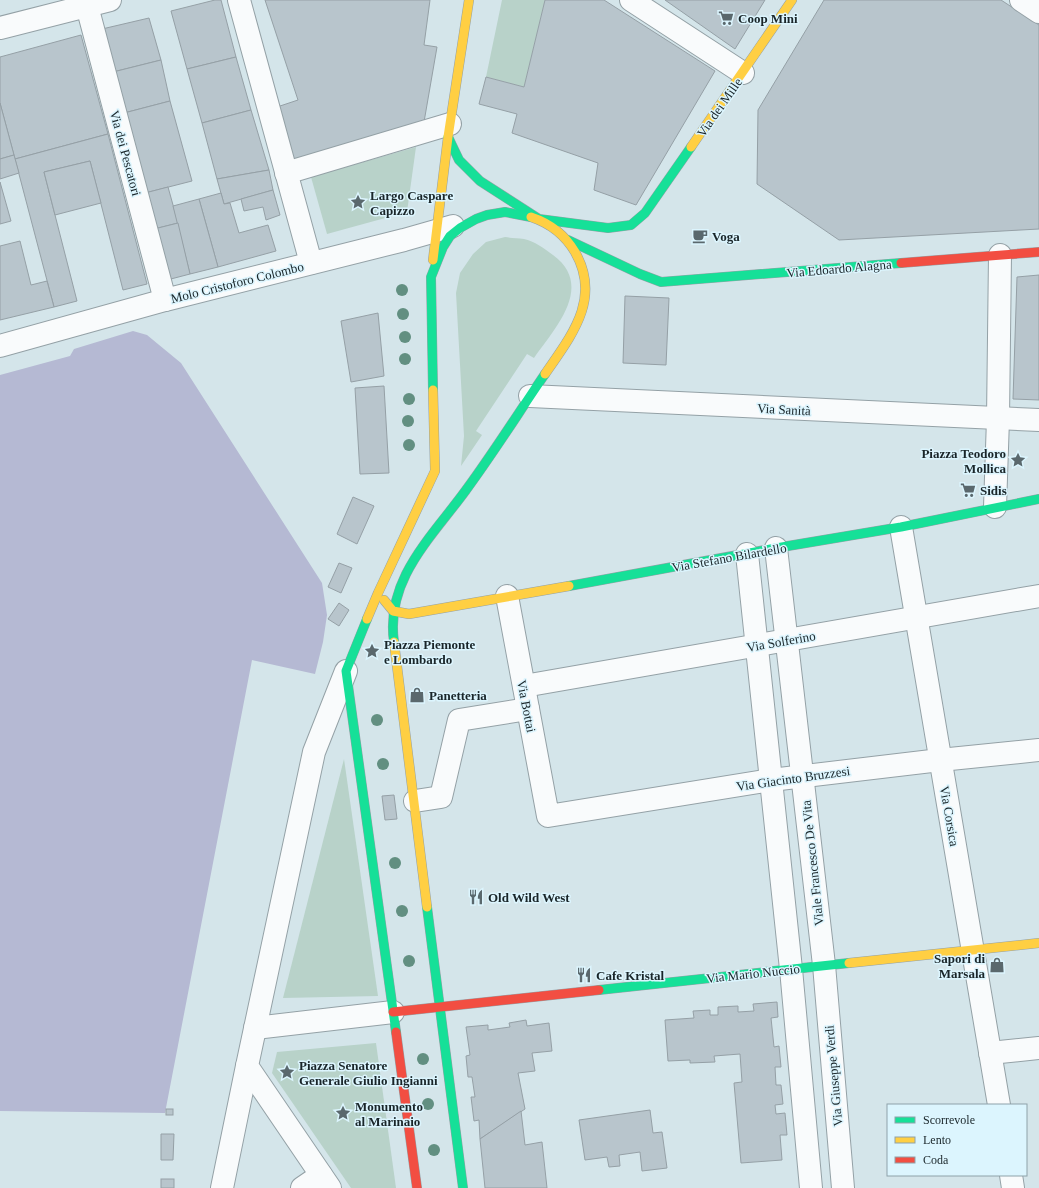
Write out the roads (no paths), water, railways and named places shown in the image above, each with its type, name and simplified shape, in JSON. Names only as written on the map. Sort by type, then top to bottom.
[{"type":"main road","points":[[417,1188],[346,671],[378,593],[435,471],[431,277],[449,130],[469,0]]},
{"type":"main road","name":"Via dei Mille","points":[[539,219],[608,228],[631,225],[645,212],[743,73],[792,0]]},
{"type":"main road","points":[[449,130],[459,160],[480,181],[539,219]]},
{"type":"main road","points":[[431,277],[439,253],[454,233],[475,219],[500,212],[525,213],[548,223],[568,240],[581,262],[586,288],[582,314],[570,337],[466,490],[423,544],[398,588],[393,611],[393,637],[463,1188]]},
{"type":"main road","name":"Via Edoardo Alagna","points":[[568,240],[640,274],[661,282],[1039,252]]},
{"type":"main road","name":"Via Stefano Bilardello","points":[[393,611],[409,614],[900,527],[1039,499]]},
{"type":"main road","points":[[378,593],[393,611]]},
{"type":"main road","name":"Via Mario Nuccio","points":[[393,1012],[1039,943]]},
{"type":"street","points":[[0,28],[110,0]]},
{"type":"street","points":[[238,0],[311,263]]},
{"type":"street","points":[[631,0],[743,73]]},
{"type":"street","points":[[1021,0],[1039,12]]},
{"type":"street","name":"Via dei Pescatori","points":[[87,6],[165,300]]},
{"type":"street","points":[[286,173],[449,130]]},
{"type":"street","name":"Molo Cristoforo Colombo","points":[[0,346],[165,300],[436,232],[475,219]]},
{"type":"street","points":[[995,507],[998,419],[1000,255]]},
{"type":"street","name":"Via Sanità","points":[[530,396],[1039,420]]},
{"type":"street","name":"Via Corsica","points":[[900,527],[999,1104]]},
{"type":"street","name":"Viale Francesco De Vita","points":[[776,548],[824,965]]},
{"type":"street","points":[[747,554],[791,969],[811,1188]]},
{"type":"street","name":"Via Bottai","points":[[507,596],[548,816]]},
{"type":"street","name":"Via Solferino","points":[[524,686],[1039,596]]},
{"type":"street","points":[[222,1188],[314,752],[346,671]]},
{"type":"street","points":[[415,801],[441,797],[459,720],[528,709]]},
{"type":"street","name":"Via Giacinto Bruzzesi","points":[[548,816],[771,780],[1039,750]]},
{"type":"street","name":"Via Giuseppe Verdi","points":[[824,965],[843,1188]]},
{"type":"street","points":[[255,1028],[393,1012]]},
{"type":"street","points":[[990,1053],[1039,1048]]},
{"type":"street","points":[[247,1066],[326,1182],[302,1188]]},
{"type":"street","points":[[1011,1176],[1013,1188]]},
{"type":"water","points":[[133,331],[147,335],[181,363],[322,583],[327,615],[323,642],[315,674],[252,660],[165,1113],[0,1111],[0,375],[70,356],[74,349]]},
{"type":"place","name":"Coop Mini","points":[[726,18]]},
{"type":"place","name":"Largo Caspare Capizzo","points":[[358,202]]},
{"type":"place","name":"Voga","points":[[700,236]]},
{"type":"place","name":"Piazza Teodoro Mollica","points":[[1018,460]]},
{"type":"place","name":"Sidis","points":[[968,490]]},
{"type":"place","name":"Piazza Piemonte e Lombardo","points":[[372,651]]},
{"type":"place","name":"Panetteria","points":[[417,695]]},
{"type":"place","name":"Old Wild West","points":[[476,897]]},
{"type":"place","name":"Sapori di Marsala","points":[[997,965]]},
{"type":"place","name":"Cafe Kristal","points":[[584,975]]},
{"type":"place","name":"Piazza Senatore Generale Giulio Ingianni","points":[[287,1072]]},
{"type":"place","name":"Monumento al Marinaio","points":[[343,1113]]}]
